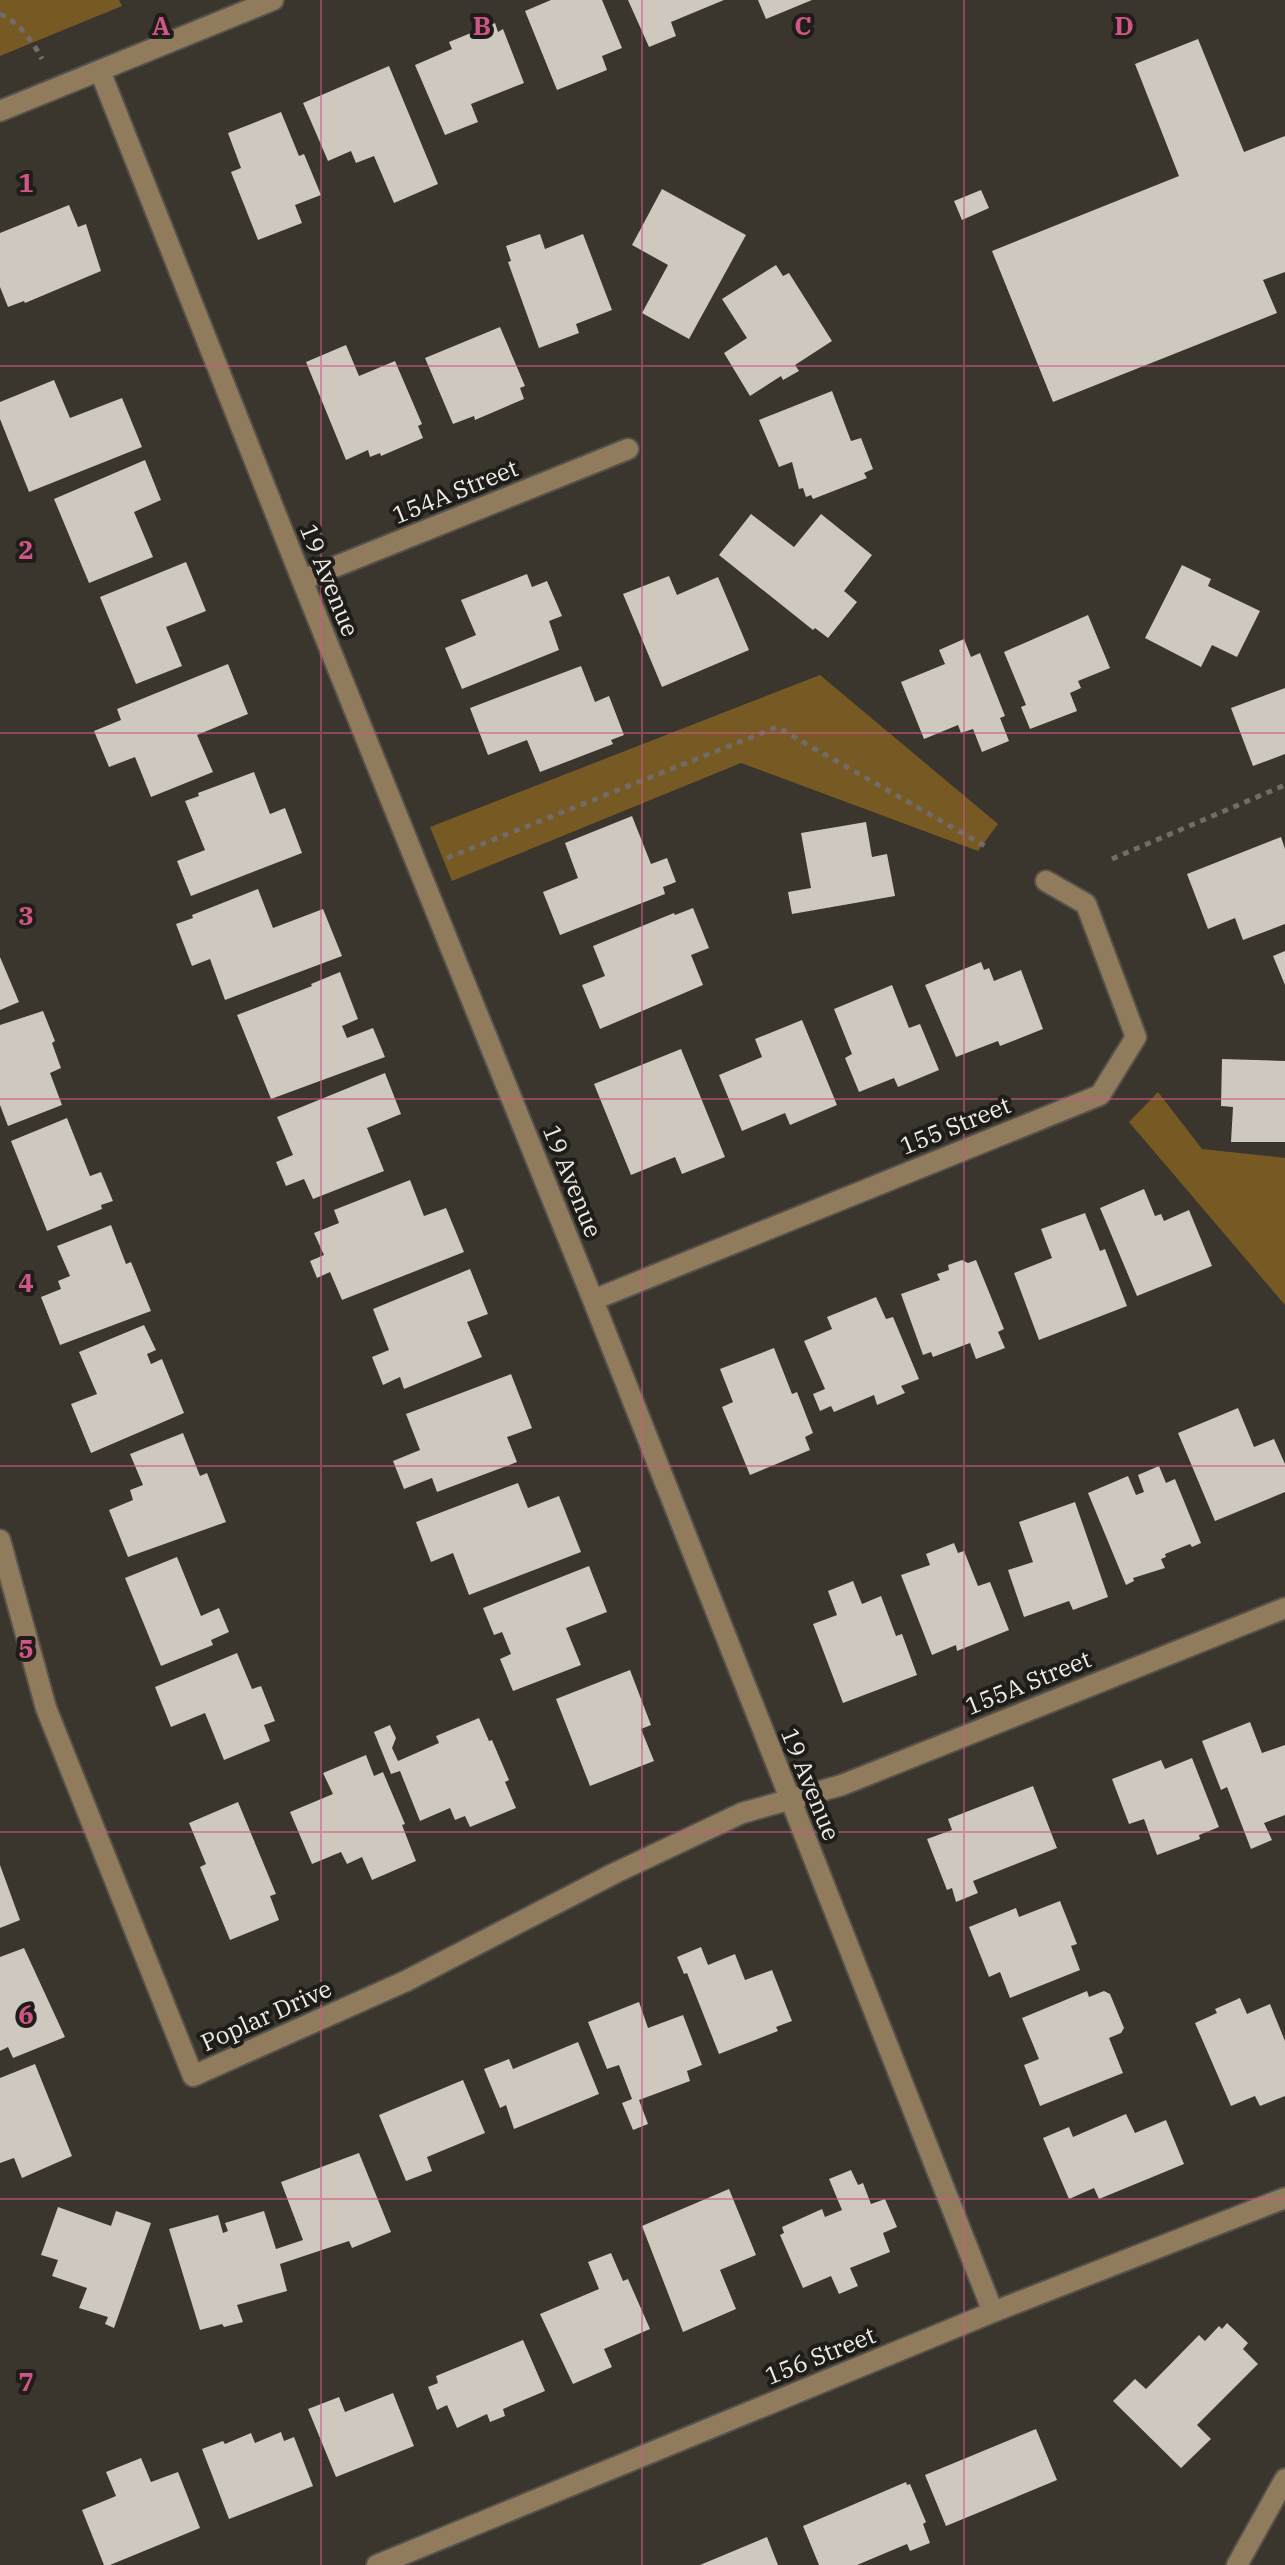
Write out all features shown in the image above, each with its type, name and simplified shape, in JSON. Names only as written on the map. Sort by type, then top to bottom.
[{"type":"street","points":[[0,111],[273,0]]},
{"type":"street","name":"19 Avenue","points":[[100,71],[593,1300],[993,2312]]},
{"type":"street","name":"154A Street","points":[[302,580],[628,449]]},
{"type":"street","name":"155 Street","points":[[593,1300],[1100,1095],[1136,1037],[1086,904],[1046,881]]},
{"type":"street","name":"Poplar Drive","points":[[0,1540],[46,1708],[193,2076],[406,1981],[615,1873],[742,1813],[789,1800]]},
{"type":"street","name":"155A Street","points":[[789,1800],[842,1785],[1285,1608]]},
{"type":"street","name":"156 Street","points":[[377,2565],[993,2312],[1285,2198]]},
{"type":"street","points":[[1237,2565],[1285,2479]]},
{"type":"path","points":[[0,14],[34,43],[42,59]]},
{"type":"path","points":[[447,858],[777,727],[985,846]]},
{"type":"path","points":[[1112,859],[1285,785]]},
{"type":"shaded area","points":[[0,0],[119,0],[122,6],[0,56]]},
{"type":"shaded area","points":[[820,675],[998,824],[978,851],[741,763],[452,881],[430,827]]},
{"type":"shaded area","points":[[1158,1092],[1202,1149],[1285,1158],[1285,1305],[1129,1122]]},
{"type":"building","points":[[551,0],[602,0],[622,48],[602,56],[607,70],[557,90],[525,11]]},
{"type":"building","points":[[628,0],[724,0],[671,22],[676,36],[649,47]]},
{"type":"building","points":[[758,0],[812,0],[766,19]]},
{"type":"building","points":[[495,23],[498,32],[503,29],[524,83],[471,104],[478,122],[445,135],[415,65],[452,49],[449,42]]},
{"type":"building","points":[[1198,39],[1244,152],[1285,136],[1285,272],[1263,280],[1277,313],[1053,402],[992,251],[1179,176],[1135,64]]},
{"type":"building","points":[[389,66],[438,184],[394,203],[374,156],[356,163],[351,151],[328,161],[303,103]]},
{"type":"building","points":[[281,112],[299,156],[304,154],[321,195],[295,205],[302,223],[258,240],[231,172],[241,168],[228,133]]},
{"type":"building","points":[[662,189],[746,235],[689,339],[642,313],[668,265],[632,245]]},
{"type":"building","points":[[981,190],[989,208],[962,220],[954,201]]},
{"type":"building","points":[[69,205],[78,227],[86,224],[101,271],[25,303],[8,307],[0,287],[0,233]]},
{"type":"building","points":[[540,234],[545,249],[583,234],[612,310],[576,324],[579,333],[539,348],[508,262],[511,261],[506,246]]},
{"type":"building","points":[[776,265],[783,276],[789,273],[832,341],[795,365],[799,371],[783,380],[781,376],[750,396],[724,353],[747,338],[722,299]]},
{"type":"building","points":[[500,327],[525,386],[520,388],[524,399],[475,420],[474,416],[453,424],[425,358]]},
{"type":"building","points":[[346,345],[359,376],[395,361],[422,424],[418,426],[423,438],[381,456],[380,453],[370,457],[368,450],[346,460],[306,362]]},
{"type":"building","points":[[54,380],[70,418],[122,398],[142,447],[29,492],[0,419],[0,402]]},
{"type":"building","points":[[832,391],[851,441],[861,438],[873,469],[864,473],[867,478],[813,499],[811,495],[806,497],[803,488],[799,489],[792,462],[779,467],[759,420]]},
{"type":"building","points":[[145,460],[161,500],[134,512],[153,557],[89,583],[54,499]]},
{"type":"building","points":[[751,514],[794,547],[821,514],[872,555],[844,591],[857,602],[828,638],[815,628],[813,630],[719,555]]},
{"type":"building","points":[[186,562],[206,611],[166,627],[182,666],[136,684],[100,597]]},
{"type":"building","points":[[1182,565],[1211,579],[1208,586],[1260,611],[1237,657],[1212,645],[1201,667],[1145,638]]},
{"type":"building","points":[[527,574],[532,587],[547,581],[562,616],[549,621],[559,650],[462,689],[445,648],[476,635],[461,600]]},
{"type":"building","points":[[669,576],[677,595],[718,577],[749,650],[662,687],[623,594]]},
{"type":"building","points":[[1088,615],[1110,668],[1078,681],[1081,688],[1070,693],[1077,711],[1030,729],[1021,707],[1026,705],[1004,652]]},
{"type":"building","points":[[964,639],[971,657],[980,653],[1005,716],[1000,718],[1009,741],[982,752],[973,729],[961,733],[958,725],[924,739],[901,682],[945,664],[939,650]]},
{"type":"building","points":[[228,664],[248,714],[197,735],[213,772],[151,797],[135,757],[109,767],[94,731],[121,720],[117,709]]},
{"type":"building","points":[[581,666],[595,702],[609,696],[624,735],[611,740],[613,744],[540,772],[527,740],[488,755],[470,708]]},
{"type":"building","points":[[1285,688],[1285,754],[1253,766],[1231,708]]},
{"type":"building","points":[[254,772],[270,814],[285,808],[302,853],[191,896],[177,861],[205,850],[185,801]]},
{"type":"building","points":[[632,816],[651,864],[667,858],[676,882],[663,887],[665,894],[560,935],[543,892],[578,878],[565,843]]},
{"type":"building","points":[[866,822],[872,857],[887,854],[895,896],[792,914],[788,892],[811,888],[801,833]]},
{"type":"building","points":[[1281,837],[1285,849],[1285,924],[1243,940],[1235,918],[1208,929],[1187,874]]},
{"type":"building","points":[[258,889],[273,928],[323,909],[342,956],[225,1000],[210,959],[192,966],[176,924]]},
{"type":"building","points":[[693,908],[709,948],[691,955],[703,985],[600,1029],[582,985],[605,976],[593,946]]},
{"type":"building","points":[[1285,951],[1285,985],[1273,956]]},
{"type":"building","points":[[0,957],[19,1002],[0,1010]]},
{"type":"building","points":[[981,962],[984,970],[989,968],[994,981],[1021,970],[1043,1029],[1000,1046],[998,1041],[956,1057],[925,985]]},
{"type":"building","points":[[340,972],[358,1019],[342,1026],[347,1038],[373,1028],[385,1057],[271,1099],[237,1015]]},
{"type":"building","points":[[892,985],[909,1028],[920,1024],[939,1070],[898,1087],[894,1078],[859,1092],[845,1058],[852,1054],[834,1009]]},
{"type":"building","points":[[43,1011],[55,1041],[52,1043],[61,1068],[50,1073],[62,1105],[8,1126],[0,1105],[0,1025]]},
{"type":"building","points":[[802,1020],[837,1105],[790,1125],[785,1113],[742,1131],[719,1075],[762,1057],[755,1039]]},
{"type":"building","points":[[681,1049],[725,1157],[682,1174],[675,1157],[631,1175],[594,1084]]},
{"type":"building","points":[[1222,1059],[1285,1061],[1285,1142],[1231,1142],[1233,1107],[1221,1106]]},
{"type":"building","points":[[385,1073],[401,1114],[367,1128],[384,1171],[313,1199],[304,1179],[286,1186],[276,1162],[293,1155],[277,1117]]},
{"type":"building","points":[[67,1118],[90,1176],[101,1172],[113,1201],[101,1205],[102,1209],[47,1231],[11,1141]]},
{"type":"building","points":[[410,1180],[424,1216],[446,1208],[464,1252],[342,1300],[330,1272],[317,1278],[310,1261],[324,1255],[314,1233],[339,1223],[334,1210]]},
{"type":"building","points":[[1144,1189],[1155,1216],[1161,1214],[1164,1221],[1189,1210],[1212,1266],[1137,1296],[1100,1208]]},
{"type":"building","points":[[1085,1213],[1100,1251],[1105,1249],[1127,1306],[1039,1340],[1014,1273],[1052,1258],[1041,1229]]},
{"type":"building","points":[[111,1225],[126,1264],[131,1262],[151,1311],[60,1345],[41,1297],[61,1289],[58,1281],[70,1276],[57,1246]]},
{"type":"building","points":[[962,1260],[968,1263],[976,1260],[1004,1329],[998,1332],[1005,1348],[976,1359],[970,1343],[933,1357],[931,1352],[923,1355],[901,1294],[940,1280],[937,1274],[949,1270],[948,1265]]},
{"type":"building","points":[[470,1269],[488,1314],[467,1322],[482,1357],[404,1389],[400,1377],[383,1385],[372,1357],[389,1350],[373,1309]]},
{"type":"building","points":[[876,1297],[886,1319],[893,1317],[919,1379],[901,1386],[905,1393],[877,1405],[874,1395],[834,1412],[831,1406],[820,1411],[813,1394],[825,1389],[804,1341],[832,1329],[827,1317]]},
{"type":"building","points":[[144,1325],[156,1350],[147,1354],[151,1364],[162,1359],[184,1413],[91,1453],[71,1404],[97,1394],[79,1352]]},
{"type":"building","points":[[774,1348],[792,1394],[797,1392],[813,1433],[805,1437],[810,1450],[750,1475],[722,1407],[733,1402],[720,1369]]},
{"type":"building","points":[[511,1374],[532,1428],[507,1437],[517,1462],[437,1492],[432,1478],[404,1489],[393,1461],[420,1450],[406,1414]]},
{"type":"building","points":[[1238,1408],[1254,1447],[1274,1439],[1285,1464],[1285,1492],[1215,1521],[1178,1433]]},
{"type":"building","points":[[183,1433],[200,1476],[207,1473],[226,1522],[128,1557],[109,1510],[133,1500],[130,1490],[143,1485],[130,1454]]},
{"type":"building","points":[[1159,1466],[1166,1483],[1175,1479],[1201,1543],[1165,1554],[1166,1557],[1161,1559],[1165,1568],[1133,1578],[1134,1581],[1126,1585],[1088,1493],[1128,1476],[1136,1495],[1144,1492],[1138,1475]]},
{"type":"building","points":[[518,1483],[528,1508],[559,1496],[581,1552],[469,1595],[453,1553],[431,1562],[416,1522]]},
{"type":"building","points":[[1075,1502],[1108,1597],[1073,1610],[1069,1601],[1024,1617],[1008,1570],[1033,1562],[1019,1522]]},
{"type":"building","points":[[954,1543],[958,1553],[964,1551],[978,1586],[990,1582],[1009,1630],[957,1651],[956,1645],[932,1655],[901,1575],[930,1565],[926,1554]]},
{"type":"building","points":[[177,1557],[201,1616],[219,1608],[229,1632],[211,1640],[213,1645],[161,1666],[125,1578]]},
{"type":"building","points":[[589,1566],[607,1612],[566,1628],[581,1665],[513,1691],[500,1659],[511,1654],[502,1632],[494,1635],[483,1608]]},
{"type":"building","points":[[853,1581],[862,1604],[881,1596],[896,1636],[902,1634],[917,1675],[843,1703],[813,1624],[837,1615],[828,1591]]},
{"type":"building","points":[[237,1653],[252,1689],[261,1686],[275,1721],[264,1725],[270,1741],[224,1760],[205,1713],[171,1727],[155,1687]]},
{"type":"building","points":[[630,1670],[651,1725],[641,1729],[654,1761],[590,1786],[556,1699]]},
{"type":"building","points":[[479,1718],[509,1780],[505,1782],[516,1808],[470,1827],[465,1816],[455,1820],[450,1808],[420,1821],[400,1771],[391,1774],[374,1732],[390,1725],[396,1738],[392,1748],[398,1761],[439,1743],[436,1736]]},
{"type":"building","points":[[1250,1722],[1262,1753],[1285,1745],[1285,1815],[1264,1823],[1272,1840],[1251,1849],[1227,1787],[1221,1790],[1202,1741]]},
{"type":"building","points":[[366,1755],[374,1776],[383,1772],[405,1824],[402,1825],[416,1861],[372,1880],[362,1857],[347,1864],[341,1852],[312,1864],[290,1812],[333,1794],[323,1773]]},
{"type":"building","points":[[1192,1758],[1219,1827],[1199,1835],[1200,1839],[1157,1855],[1144,1819],[1129,1824],[1112,1779],[1161,1760],[1165,1769]]},
{"type":"building","points":[[1033,1786],[1057,1848],[973,1881],[978,1893],[956,1902],[952,1888],[947,1890],[927,1839],[952,1830],[948,1819]]},
{"type":"building","points":[[238,1802],[276,1894],[270,1896],[279,1920],[230,1940],[200,1867],[206,1864],[189,1823]]},
{"type":"building","points":[[0,1865],[20,1920],[0,1928]]},
{"type":"building","points":[[1060,1901],[1077,1944],[1071,1946],[1080,1970],[1010,1998],[1000,1972],[989,1977],[969,1927],[1016,1908],[1019,1917]]},
{"type":"building","points":[[701,1947],[708,1965],[735,1954],[745,1980],[772,1970],[792,2021],[776,2027],[778,2031],[719,2054],[687,1973],[684,1974],[677,1957]]},
{"type":"building","points":[[24,1948],[65,2037],[13,2058],[8,2047],[0,2051],[0,1957]]},
{"type":"building","points":[[1087,1991],[1089,1997],[1104,1991],[1110,1994],[1124,2028],[1121,2033],[1109,2038],[1123,2073],[1040,2106],[1024,2065],[1039,2059],[1022,2018]]},
{"type":"building","points":[[1240,1998],[1247,2014],[1270,2004],[1285,2041],[1285,2096],[1260,2106],[1255,2096],[1231,2106],[1195,2023],[1217,2013],[1215,2009]]},
{"type":"building","points":[[639,2002],[648,2028],[683,2015],[702,2065],[687,2071],[690,2081],[639,2100],[648,2124],[633,2130],[622,2103],[632,2099],[619,2065],[607,2069],[588,2022]]},
{"type":"building","points":[[578,2042],[599,2094],[514,2129],[506,2105],[500,2108],[484,2069],[509,2059],[513,2069]]},
{"type":"building","points":[[35,2064],[72,2156],[22,2178],[14,2158],[0,2163],[0,2078]]},
{"type":"building","points":[[463,2080],[485,2133],[427,2157],[432,2171],[406,2181],[379,2115]]},
{"type":"building","points":[[1126,2114],[1135,2133],[1166,2120],[1184,2164],[1099,2199],[1094,2188],[1069,2199],[1043,2138],[1069,2127],[1073,2137]]},
{"type":"building","points":[[359,2153],[391,2232],[352,2248],[349,2241],[280,2264],[287,2291],[237,2305],[243,2322],[200,2330],[169,2229],[218,2215],[223,2233],[228,2231],[225,2223],[264,2211],[276,2249],[303,2240],[281,2182]]},
{"type":"building","points":[[851,2170],[858,2185],[863,2183],[871,2204],[885,2199],[897,2227],[883,2233],[890,2252],[850,2268],[858,2286],[839,2294],[831,2276],[803,2288],[780,2235],[784,2233],[782,2227],[822,2209],[825,2217],[842,2210],[829,2179]]},
{"type":"building","points":[[729,2189],[756,2255],[720,2270],[736,2309],[683,2332],[642,2226]]},
{"type":"building","points":[[58,2207],[111,2226],[116,2211],[151,2223],[114,2328],[105,2324],[108,2317],[79,2308],[87,2288],[52,2276],[58,2260],[41,2255]]},
{"type":"building","points":[[611,2253],[623,2281],[628,2279],[650,2329],[604,2349],[612,2367],[573,2384],[540,2314],[599,2289],[588,2262]]},
{"type":"building","points":[[1227,2323],[1248,2343],[1243,2349],[1258,2364],[1197,2425],[1211,2439],[1181,2468],[1113,2401],[1135,2379],[1146,2389],[1199,2335],[1205,2341],[1219,2326],[1222,2329]]},
{"type":"building","points":[[523,2340],[545,2391],[503,2409],[505,2416],[490,2422],[487,2414],[457,2428],[447,2405],[437,2410],[428,2387],[438,2383],[436,2376]]},
{"type":"building","points":[[393,2393],[414,2446],[336,2477],[308,2409],[339,2397],[345,2412]]},
{"type":"building","points":[[1036,2429],[1057,2480],[946,2526],[925,2475]]},
{"type":"building","points":[[281,2432],[284,2441],[294,2437],[313,2486],[229,2519],[202,2449],[251,2433],[255,2443]]},
{"type":"building","points":[[141,2458],[151,2482],[178,2472],[200,2528],[104,2565],[82,2510],[116,2496],[106,2472]]},
{"type":"building","points":[[906,2482],[910,2484],[926,2522],[923,2524],[930,2543],[910,2551],[907,2544],[857,2565],[819,2565],[803,2526]]},
{"type":"building","points":[[767,2537],[778,2565],[700,2565]]}]
